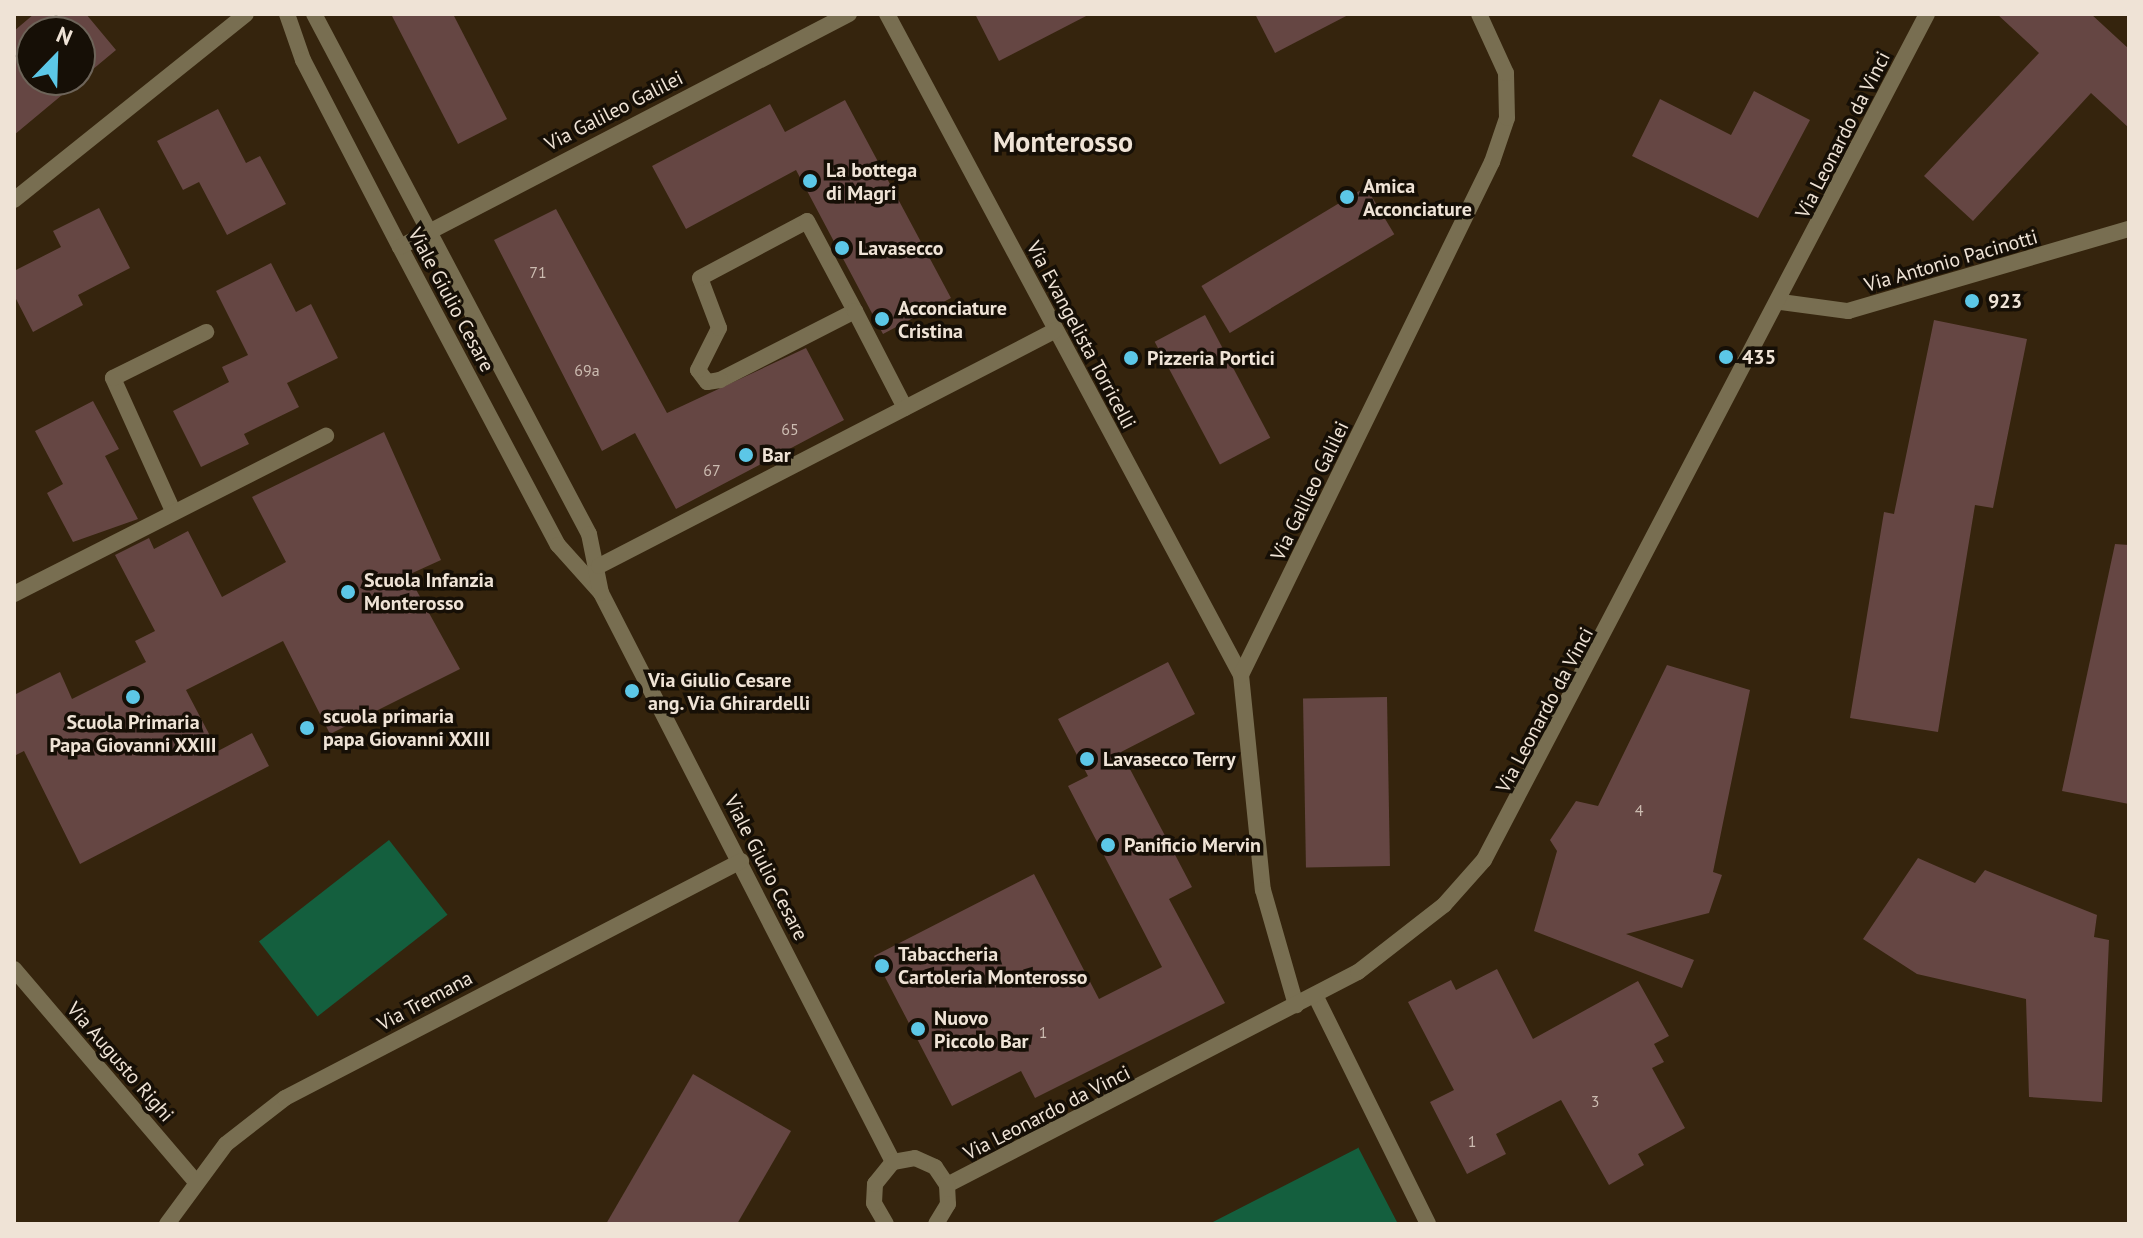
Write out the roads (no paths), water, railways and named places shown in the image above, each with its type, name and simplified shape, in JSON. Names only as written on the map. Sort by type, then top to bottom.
[{"type":"street","points":[[14,200],[246,14]]},
{"type":"street","name":"Viale Giulio Cesare","points":[[287,14],[303,60],[400,247],[558,545],[601,593],[893,1162]]},
{"type":"street","name":"Viale Giulio Cesare","points":[[314,14],[431,231],[599,566],[601,593]]},
{"type":"street","name":"Via Galileo Galilei","points":[[400,247],[849,14]]},
{"type":"street","name":"Via Evangelista Torricelli","points":[[887,14],[1241,675]]},
{"type":"street","name":"Via Galileo Galilei","points":[[1241,675],[1492,162],[1507,118],[1506,73],[1479,14]]},
{"type":"street","name":"Via Leonardo da Vinci","points":[[947,1185],[1315,995],[1399,945],[1484,860],[1781,302],[1927,14]]},
{"type":"street","points":[[855,311],[720,380],[707,382],[698,370],[719,328],[700,278],[807,221],[855,311],[905,408]]},
{"type":"street","name":"Via Antonio Pacinotti","points":[[1781,302],[1848,311],[2129,229]]},
{"type":"street","points":[[599,566],[1056,330]]},
{"type":"street","points":[[173,511],[113,378],[206,332]]},
{"type":"street","points":[[14,594],[326,436]]},
{"type":"street","points":[[1241,675],[1263,890],[1296,1005]]},
{"type":"street","name":"Via Tremana","points":[[167,1224],[226,1144],[285,1098],[741,861]]},
{"type":"street","name":"Via Augusto Righi","points":[[14,969],[196,1182]]},
{"type":"street","points":[[1315,995],[1428,1224]]},
{"type":"street","points":[[883,1223],[873,1193],[893,1162],[925,1161],[947,1185],[948,1204],[936,1224]]},
{"type":"place","name":"La bottega di Magri","points":[[810,181]]},
{"type":"place","name":"Amica Acconciature","points":[[1347,197]]},
{"type":"place","name":"Lavasecco","points":[[842,248]]},
{"type":"place","name":"923","points":[[1972,301]]},
{"type":"place","name":"Acconciature Cristina","points":[[882,319]]},
{"type":"place","name":"435","points":[[1726,357]]},
{"type":"place","name":"Pizzeria Portici","points":[[1131,358]]},
{"type":"place","name":"Bar","points":[[746,455]]},
{"type":"place","name":"Scuola Infanzia Monterosso","points":[[348,592]]},
{"type":"place","name":"Via Giulio Cesare ang. Via Ghirardelli","points":[[632,691]]},
{"type":"place","name":"Scuola Primaria Papa Giovanni XXIII","points":[[133,697]]},
{"type":"place","name":"scuola primaria papa Giovanni XXIII","points":[[307,728]]},
{"type":"place","name":"Lavasecco Terry","points":[[1087,759]]},
{"type":"place","name":"Panificio Mervin","points":[[1108,845]]},
{"type":"place","name":"Tabaccheria Cartoleria Monterosso","points":[[882,966]]},
{"type":"place","name":"Nuovo Piccolo Bar","points":[[918,1029]]},
{"type":"district","name":"Monterosso","points":[[1063,142]]}]
